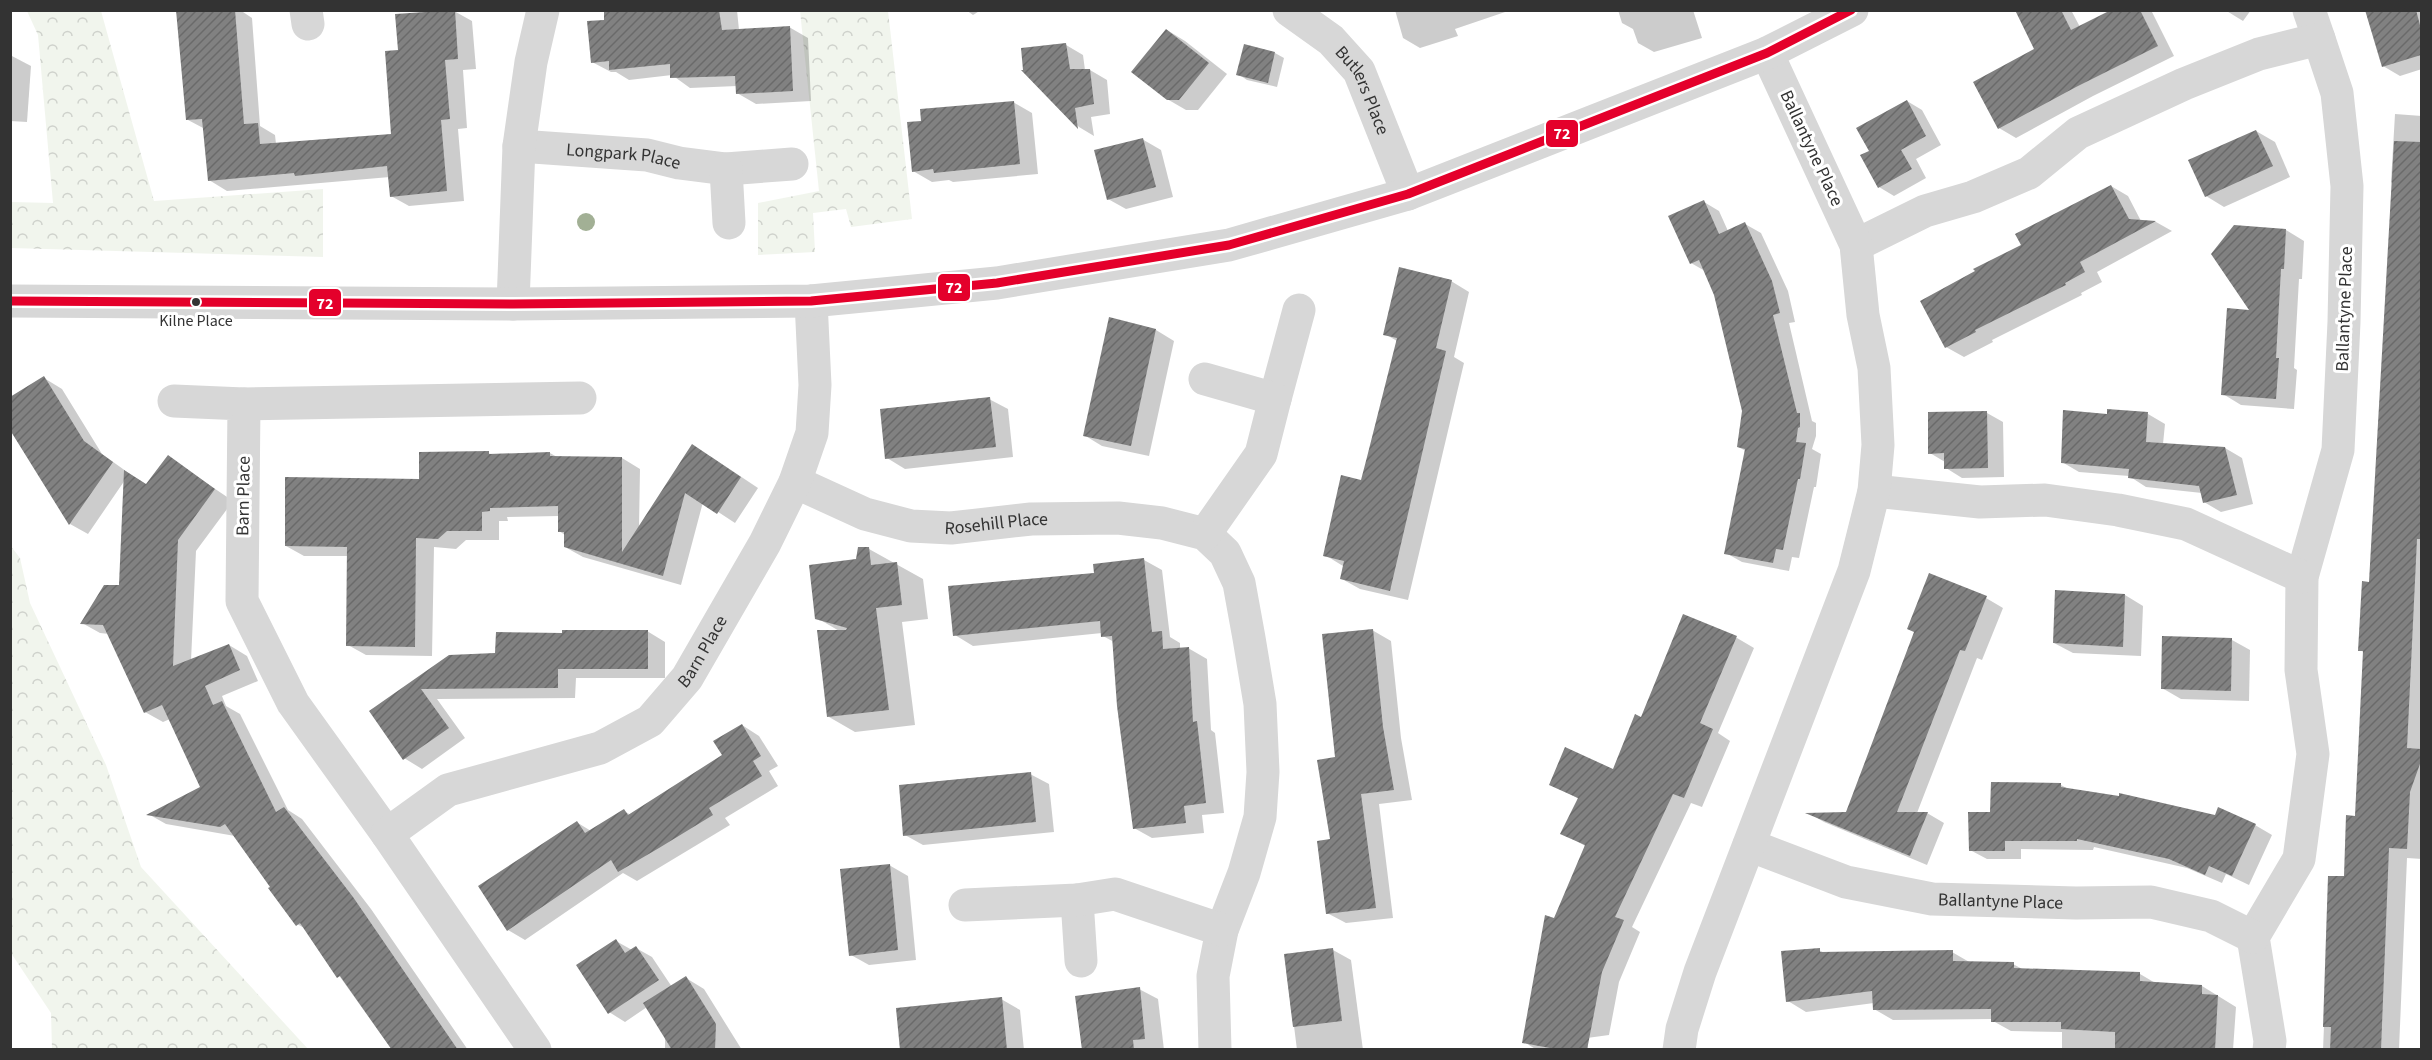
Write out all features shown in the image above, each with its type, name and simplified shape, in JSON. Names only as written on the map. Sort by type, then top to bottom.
[{"type":"street","points":[[513,304],[519,146],[531,62],[543,10]]},
{"type":"street","name":"Butlers Place","points":[[1289,10],[1331,40],[1359,71],[1408,194]]},
{"type":"street","points":[[10,301],[513,304],[811,302],[997,283],[1229,246],[1408,194],[1767,53],[1852,10]]},
{"type":"street","name":"Ballantyne Place","points":[[1749,845],[1846,882],[1932,899],[2076,903],[2151,902],[2211,916],[2253,937],[2299,859],[2313,754],[2301,670],[2302,577],[2338,450],[2347,186],[2337,93],[2314,25],[2259,54],[2078,133],[2030,173],[1973,197],[1925,211],[1856,244]]},
{"type":"street","name":"Ballantyne Place","points":[[1679,1050],[1682,1029],[1700,972],[1854,571],[1874,491],[1878,445],[1874,368],[1863,315],[1856,244],[1767,53]]},
{"type":"street","name":"Longpark Place","points":[[519,146],[647,155],[679,163],[726,169],[792,164]]},
{"type":"street","points":[[726,169],[729,223]]},
{"type":"street","name":"Barn Place","points":[[387,834],[448,790],[600,748],[650,721],[687,678],[765,543],[795,482],[812,434],[815,385],[811,302]]},
{"type":"street","points":[[1215,1050],[1213,976],[1222,930],[1244,873],[1260,817],[1263,772],[1260,704],[1239,584],[1225,553],[1205,534],[1261,454],[1299,310]]},
{"type":"street","points":[[1205,379],[1275,399]]},
{"type":"street","points":[[174,401],[244,404],[580,398]]},
{"type":"street","name":"Barn Place","points":[[244,404],[242,601],[293,703],[387,834],[535,1050]]},
{"type":"street","name":"Rosehill Place","points":[[795,482],[866,514],[911,526],[951,528],[1031,519],[1118,518],[1162,523],[1205,534]]},
{"type":"street","points":[[1874,491],[1980,502],[2045,500],[2118,510],[2186,524],[2302,577]]},
{"type":"street","points":[[965,905],[1077,900],[1115,894],[1222,930]]},
{"type":"street","points":[[1077,900],[1081,961]]},
{"type":"street","points":[[2253,937],[2270,1041],[2269,1050]]},
{"type":"green space","points":[[27,11],[101,11],[154,201],[323,189],[323,257],[11,248],[11,202],[53,203],[38,35]]},
{"type":"green space","points":[[800,11],[888,11],[912,219],[851,227],[846,209],[813,213],[815,252],[758,255],[758,203],[819,191]]},
{"type":"green space","points":[[10,545],[20,558],[30,603],[106,765],[141,867],[308,1049],[52,1049],[51,1013],[11,953]]},
{"type":"building","points":[[176,10],[235,10],[244,124],[258,123],[260,144],[391,134],[385,51],[398,50],[395,14],[455,10],[458,59],[445,60],[450,119],[441,120],[447,191],[390,197],[387,166],[295,176],[294,173],[208,181],[202,119],[186,120]]},
{"type":"building","points":[[604,10],[719,10],[722,30],[790,26],[793,91],[736,94],[735,76],[670,78],[670,64],[609,70],[609,61],[591,63],[587,21],[604,20]]},
{"type":"building","points":[[2015,10],[2061,10],[2071,30],[2111,10],[2140,10],[2158,46],[1998,129],[1973,82],[2034,49]]},
{"type":"building","points":[[2365,10],[2416,10],[2421,29],[2421,55],[2382,67]]},
{"type":"building","points":[[1166,29],[1209,63],[1179,100],[1167,100],[1131,72]]},
{"type":"building","points":[[1066,43],[1070,69],[1090,69],[1094,104],[1075,108],[1078,129],[1021,70],[1023,70],[1021,48]]},
{"type":"building","points":[[1244,44],[1275,52],[1268,83],[1236,75]]},
{"type":"building","points":[[1907,100],[1926,136],[1901,150],[1912,169],[1878,188],[1860,155],[1869,151],[1856,128]]},
{"type":"building","points":[[1014,101],[1020,164],[934,173],[933,169],[912,172],[907,122],[921,121],[920,109]]},
{"type":"building","points":[[2256,130],[2273,166],[2205,197],[2188,160]]},
{"type":"building","points":[[1143,138],[1156,187],[1107,200],[1094,150]]},
{"type":"building","points":[[2394,141],[2421,142],[2421,539],[2417,539],[2407,748],[2421,749],[2421,761],[2410,792],[2407,849],[2389,848],[2381,1050],[2330,1050],[2331,1027],[2323,1027],[2328,876],[2344,876],[2346,815],[2355,816],[2363,651],[2358,651],[2362,581],[2369,582]]},
{"type":"building","points":[[2111,185],[2129,219],[2156,221],[2080,262],[2085,272],[2065,283],[2066,285],[1975,330],[1976,332],[1945,348],[1920,301],[1975,271],[1973,269],[2021,245],[2015,234]]},
{"type":"building","points":[[1704,200],[1719,234],[1745,222],[1772,281],[1780,313],[1773,315],[1797,413],[1800,413],[1800,427],[1796,442],[1806,443],[1783,550],[1776,549],[1773,563],[1724,554],[1745,449],[1737,447],[1742,411],[1714,295],[1699,260],[1690,264],[1668,216]]},
{"type":"building","points":[[2234,225],[2286,229],[2284,269],[2281,269],[2276,399],[2221,395],[2227,308],[2249,310],[2211,254]]},
{"type":"building","points":[[1399,267],[1452,280],[1436,348],[1446,351],[1390,591],[1340,579],[1344,561],[1323,556],[1341,475],[1361,480],[1397,338],[1383,335]]},
{"type":"building","points":[[1109,317],[1156,329],[1131,446],[1083,436]]},
{"type":"building","points":[[44,376],[84,441],[113,462],[69,525],[10,430],[10,397]]},
{"type":"building","points":[[990,397],[996,447],[885,459],[880,409]]},
{"type":"building","points":[[2107,409],[2148,412],[2146,442],[2225,447],[2237,495],[2203,503],[2199,486],[2128,478],[2129,469],[2061,463],[2063,410],[2107,414]]},
{"type":"building","points":[[1987,411],[1988,468],[1944,469],[1944,453],[1928,454],[1928,412]]},
{"type":"building","points":[[692,444],[741,477],[717,514],[685,493],[663,576],[564,547],[564,532],[558,532],[558,506],[490,508],[490,511],[482,512],[482,531],[447,531],[438,539],[416,538],[415,647],[346,646],[347,547],[285,546],[285,477],[419,479],[419,452],[489,451],[489,454],[550,452],[550,456],[622,457],[622,552]]},
{"type":"building","points":[[168,455],[215,489],[178,540],[173,666],[229,644],[240,670],[205,686],[213,705],[222,701],[276,812],[284,807],[353,897],[458,1050],[392,1050],[340,976],[337,978],[300,923],[296,926],[225,824],[220,827],[146,815],[200,787],[162,705],[144,713],[103,625],[80,624],[104,585],[119,585],[124,470],[146,484]]},
{"type":"building","points":[[858,547],[869,547],[871,565],[897,562],[902,605],[876,608],[889,710],[827,717],[817,630],[846,630],[847,628],[815,619],[809,565],[856,559]]},
{"type":"building","points":[[1144,558],[1152,632],[1162,631],[1163,649],[1189,647],[1193,722],[1197,721],[1206,803],[1184,806],[1186,823],[1133,829],[1117,706],[1112,636],[1101,637],[1100,621],[953,636],[948,586],[1094,573],[1093,564]]},
{"type":"building","points":[[1929,573],[1987,596],[1965,651],[1960,650],[1897,812],[1928,812],[1910,856],[1805,813],[1846,812],[1914,632],[1907,629]]},
{"type":"building","points":[[2055,590],[2125,594],[2123,647],[2053,643]]},
{"type":"building","points":[[1683,614],[1737,636],[1700,723],[1713,729],[1684,798],[1673,794],[1615,917],[1624,920],[1602,972],[1587,1050],[1561,1050],[1522,1043],[1545,915],[1554,918],[1585,845],[1560,834],[1578,798],[1549,785],[1565,747],[1613,769],[1635,714],[1641,717]]},
{"type":"building","points":[[1373,629],[1383,727],[1394,790],[1361,794],[1376,908],[1326,914],[1317,841],[1330,839],[1317,760],[1335,757],[1322,634]]},
{"type":"building","points":[[562,630],[648,630],[648,669],[558,669],[558,688],[421,689],[449,728],[403,760],[369,711],[449,655],[495,653],[496,632],[562,633]]},
{"type":"building","points":[[2162,636],[2232,638],[2231,691],[2161,689]]},
{"type":"building","points":[[742,724],[761,756],[753,761],[762,776],[709,808],[713,815],[659,848],[618,872],[611,860],[507,931],[478,886],[577,821],[585,833],[624,809],[628,815],[722,755],[713,741]]},
{"type":"building","points":[[1031,772],[1036,822],[903,836],[899,785]]},
{"type":"building","points":[[1991,782],[2061,783],[2061,787],[2119,796],[2119,793],[2215,815],[2218,807],[2256,824],[2232,876],[2209,866],[2205,875],[2169,859],[2077,839],[2077,841],[2005,841],[2005,851],[1969,851],[1968,812],[1990,812]]},
{"type":"building","points":[[890,864],[898,950],[849,956],[840,869]]},
{"type":"building","points":[[616,939],[625,953],[636,946],[659,980],[608,1014],[576,965]]},
{"type":"building","points":[[1333,948],[1342,1021],[1293,1027],[1284,954]]},
{"type":"building","points":[[1820,948],[1820,952],[1953,950],[1953,961],[2014,962],[2014,968],[2140,972],[2140,981],[2202,985],[2202,994],[2218,995],[2215,1050],[2115,1050],[2115,1032],[2061,1029],[2061,1022],[1991,1022],[1991,1009],[1873,1010],[1872,991],[1786,1002],[1781,951]]},
{"type":"building","points":[[686,976],[716,1024],[715,1050],[672,1050],[643,1003]]},
{"type":"building","points":[[1140,987],[1145,1039],[1133,1040],[1134,1050],[1082,1050],[1075,996]]},
{"type":"building","points":[[1002,997],[1007,1050],[900,1050],[896,1008]]},
{"type":"transit line","name":"72","points":[[10,301],[513,304],[811,301],[997,283],[1229,245],[1408,194],[1767,53],[1851,10]]},
{"type":"place","name":"Kilne Place","points":[[196,302]]}]
